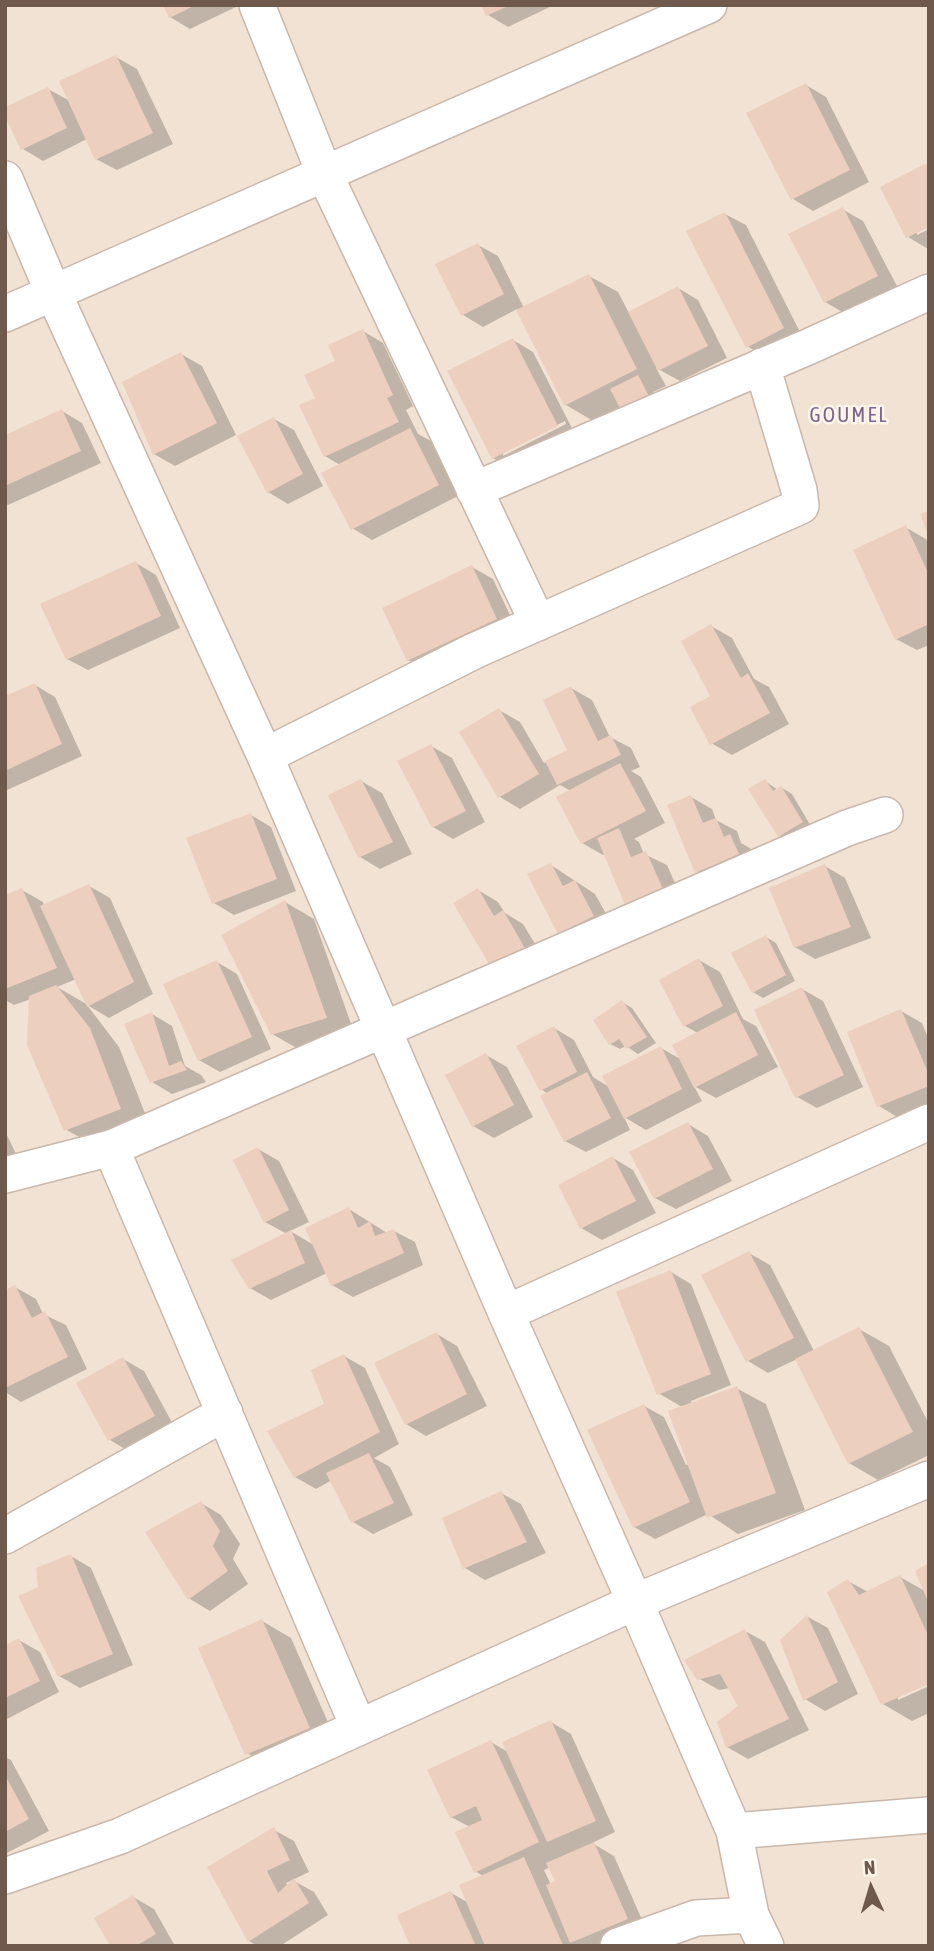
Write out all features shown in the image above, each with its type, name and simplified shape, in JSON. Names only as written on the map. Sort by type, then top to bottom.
[{"type":"street","points":[[257,5],[324,175],[538,623]]},
{"type":"street","points":[[5,314],[709,5]]},
{"type":"street","points":[[5,179],[53,292],[265,756],[734,1831],[758,1931],[696,1918],[618,1946]]},
{"type":"street","points":[[474,490],[929,292]]},
{"type":"street","points":[[265,756],[474,651],[801,506],[799,490],[762,366]]},
{"type":"street","points":[[5,1175],[111,1148],[847,828],[885,815]]},
{"type":"street","points":[[506,1313],[929,1122]]},
{"type":"street","points":[[111,1148],[358,1726]]},
{"type":"street","points":[[5,1535],[25,1527],[225,1413]]},
{"type":"street","points":[[5,1876],[120,1836],[635,1602],[929,1479]]},
{"type":"street","points":[[734,1831],[929,1815]]},
{"type":"shaded area","points":[[5,5],[929,5],[929,1946],[5,1946]]},
{"type":"building","points":[[163,5],[196,5],[169,18]]},
{"type":"building","points":[[481,5],[510,5],[486,16]]},
{"type":"building","points":[[116,55],[153,133],[95,160],[59,81]]},
{"type":"building","points":[[806,83],[850,170],[791,200],[746,113]]},
{"type":"building","points":[[48,87],[67,128],[21,150],[5,116],[5,107]]},
{"type":"building","points":[[929,162],[929,227],[906,238],[880,187]]},
{"type":"building","points":[[843,207],[878,276],[824,303],[788,234]]},
{"type":"building","points":[[725,212],[784,328],[746,348],[686,231]]},
{"type":"building","points":[[478,243],[504,294],[461,316],[435,264]]},
{"type":"building","points":[[589,274],[637,369],[564,406],[516,310]]},
{"type":"building","points":[[678,286],[708,346],[658,371],[628,312]]},
{"type":"building","points":[[363,329],[393,395],[387,398],[399,422],[324,457],[299,405],[315,398],[304,375],[335,361],[328,345]]},
{"type":"building","points":[[513,338],[558,426],[492,459],[447,371]]},
{"type":"building","points":[[181,352],[217,423],[153,455],[122,382]]},
{"type":"building","points":[[638,375],[651,400],[623,414],[610,389]]},
{"type":"building","points":[[62,409],[81,451],[5,486],[5,435]]},
{"type":"building","points":[[274,417],[303,474],[267,493],[237,436]]},
{"type":"building","points":[[410,428],[439,485],[351,530],[321,473]]},
{"type":"building","points":[[929,511],[929,537],[920,514]]},
{"type":"building","points":[[906,525],[929,575],[929,624],[895,640],[853,550]]},
{"type":"building","points":[[136,561],[161,616],[66,660],[40,604]]},
{"type":"building","points":[[472,565],[497,619],[407,661],[382,608]]},
{"type":"building","points":[[711,624],[741,678],[748,673],[770,713],[710,745],[690,707],[710,696],[681,641]]},
{"type":"building","points":[[35,683],[62,744],[5,771],[5,696]]},
{"type":"building","points":[[571,686],[598,741],[611,735],[621,755],[557,785],[545,761],[567,750],[543,700]]},
{"type":"building","points":[[499,708],[539,774],[498,798],[459,732]]},
{"type":"building","points":[[431,744],[466,811],[432,828],[397,761]]},
{"type":"building","points":[[620,763],[646,811],[581,844],[556,797]]},
{"type":"building","points":[[361,779],[393,842],[358,858],[328,795]]},
{"type":"building","points":[[765,779],[773,791],[781,786],[803,822],[778,837],[748,789]]},
{"type":"building","points":[[691,795],[703,823],[716,818],[724,837],[730,834],[739,854],[695,873],[667,805]]},
{"type":"building","points":[[251,813],[277,879],[212,904],[186,838]]},
{"type":"building","points":[[619,828],[631,857],[646,851],[663,889],[625,905],[597,838]]},
{"type":"building","points":[[551,863],[563,886],[575,880],[594,916],[558,934],[527,874]]},
{"type":"building","points":[[825,864],[851,927],[794,948],[769,888]]},
{"type":"building","points":[[89,884],[134,982],[87,1007],[40,906]]},
{"type":"building","points":[[22,888],[57,968],[5,989],[5,895]]},
{"type":"building","points":[[478,888],[494,916],[503,910],[526,950],[492,969],[453,903]]},
{"type":"building","points":[[285,900],[327,1018],[271,1035],[221,935]]},
{"type":"building","points":[[766,935],[786,975],[752,993],[731,953]]},
{"type":"building","points":[[699,958],[723,1006],[683,1027],[659,980]]},
{"type":"building","points":[[217,960],[252,1037],[198,1061],[163,984]]},
{"type":"building","points":[[56,985],[90,1028],[121,1109],[64,1131],[27,1045],[29,996]]},
{"type":"building","points":[[802,987],[844,1075],[795,1098],[754,1010]]},
{"type":"building","points":[[622,1000],[647,1037],[626,1049],[619,1039],[609,1045],[593,1020]]},
{"type":"building","points":[[901,1009],[929,1075],[929,1086],[877,1107],[847,1032]]},
{"type":"building","points":[[152,1012],[169,1066],[181,1061],[187,1070],[150,1083],[124,1024]]},
{"type":"building","points":[[736,1012],[758,1055],[694,1088],[672,1045]]},
{"type":"building","points":[[554,1026],[577,1072],[540,1091],[516,1046]]},
{"type":"building","points":[[661,1046],[682,1089],[624,1119],[602,1076]]},
{"type":"building","points":[[486,1053],[514,1105],[472,1127],[445,1075]]},
{"type":"building","points":[[587,1072],[611,1118],[564,1142],[540,1096]]},
{"type":"building","points":[[688,1122],[713,1169],[654,1199],[629,1152]]},
{"type":"building","points":[[258,1147],[289,1210],[264,1223],[233,1160]]},
{"type":"building","points":[[613,1156],[636,1201],[580,1229],[558,1185]]},
{"type":"building","points":[[349,1207],[358,1228],[370,1221],[375,1236],[394,1229],[404,1253],[331,1286],[305,1228]]},
{"type":"building","points":[[291,1230],[305,1263],[249,1289],[231,1260]]},
{"type":"building","points":[[749,1251],[794,1338],[746,1362],[701,1275]]},
{"type":"building","points":[[671,1270],[711,1374],[657,1395],[616,1292]]},
{"type":"building","points":[[15,1285],[32,1318],[45,1311],[68,1357],[5,1388],[5,1290]]},
{"type":"building","points":[[859,1327],[913,1432],[848,1464],[795,1359]]},
{"type":"building","points":[[437,1332],[467,1394],[405,1425],[374,1363]]},
{"type":"building","points":[[344,1354],[380,1432],[294,1478],[267,1431],[324,1404],[311,1370]]},
{"type":"building","points":[[123,1357],[155,1416],[108,1441],[76,1383]]},
{"type":"building","points":[[737,1386],[776,1493],[707,1518],[668,1411]]},
{"type":"building","points":[[644,1404],[690,1502],[633,1528],[587,1430]]},
{"type":"building","points":[[369,1453],[394,1503],[351,1523],[326,1473]]},
{"type":"building","points":[[501,1491],[527,1542],[463,1569],[442,1518]]},
{"type":"building","points":[[201,1501],[220,1531],[213,1546],[228,1571],[188,1600],[145,1532]]},
{"type":"building","points":[[71,1554],[113,1654],[58,1677],[18,1596],[38,1587],[36,1568]]},
{"type":"building","points":[[929,1563],[929,1604],[915,1571]]},
{"type":"building","points":[[900,1575],[929,1637],[929,1684],[881,1705],[827,1592],[848,1579],[859,1595]]},
{"type":"building","points":[[807,1615],[838,1682],[803,1701],[780,1640]]},
{"type":"building","points":[[262,1619],[310,1728],[245,1755],[198,1648]]},
{"type":"building","points":[[745,1629],[789,1719],[726,1748],[717,1722],[738,1706],[720,1674],[697,1680],[684,1660]]},
{"type":"building","points":[[19,1638],[40,1681],[5,1698],[5,1645]]},
{"type":"building","points":[[551,1720],[596,1821],[547,1842],[502,1742]]},
{"type":"building","points":[[491,1740],[539,1842],[474,1873],[455,1832],[482,1820],[476,1806],[450,1818],[427,1770]]},
{"type":"building","points":[[5,1775],[29,1819],[5,1832]]},
{"type":"building","points":[[274,1827],[290,1860],[267,1871],[278,1893],[294,1878],[309,1903],[248,1942],[207,1867]]},
{"type":"building","points":[[594,1842],[628,1919],[570,1943],[546,1885],[555,1881],[546,1863]]},
{"type":"building","points":[[524,1857],[563,1945],[485,1946],[459,1885]]},
{"type":"building","points":[[451,1891],[476,1946],[410,1946],[397,1915]]},
{"type":"building","points":[[133,1895],[156,1934],[136,1946],[110,1946],[94,1918]]},
{"type":"district","name":"GOUMEL","points":[[849,415]]}]
